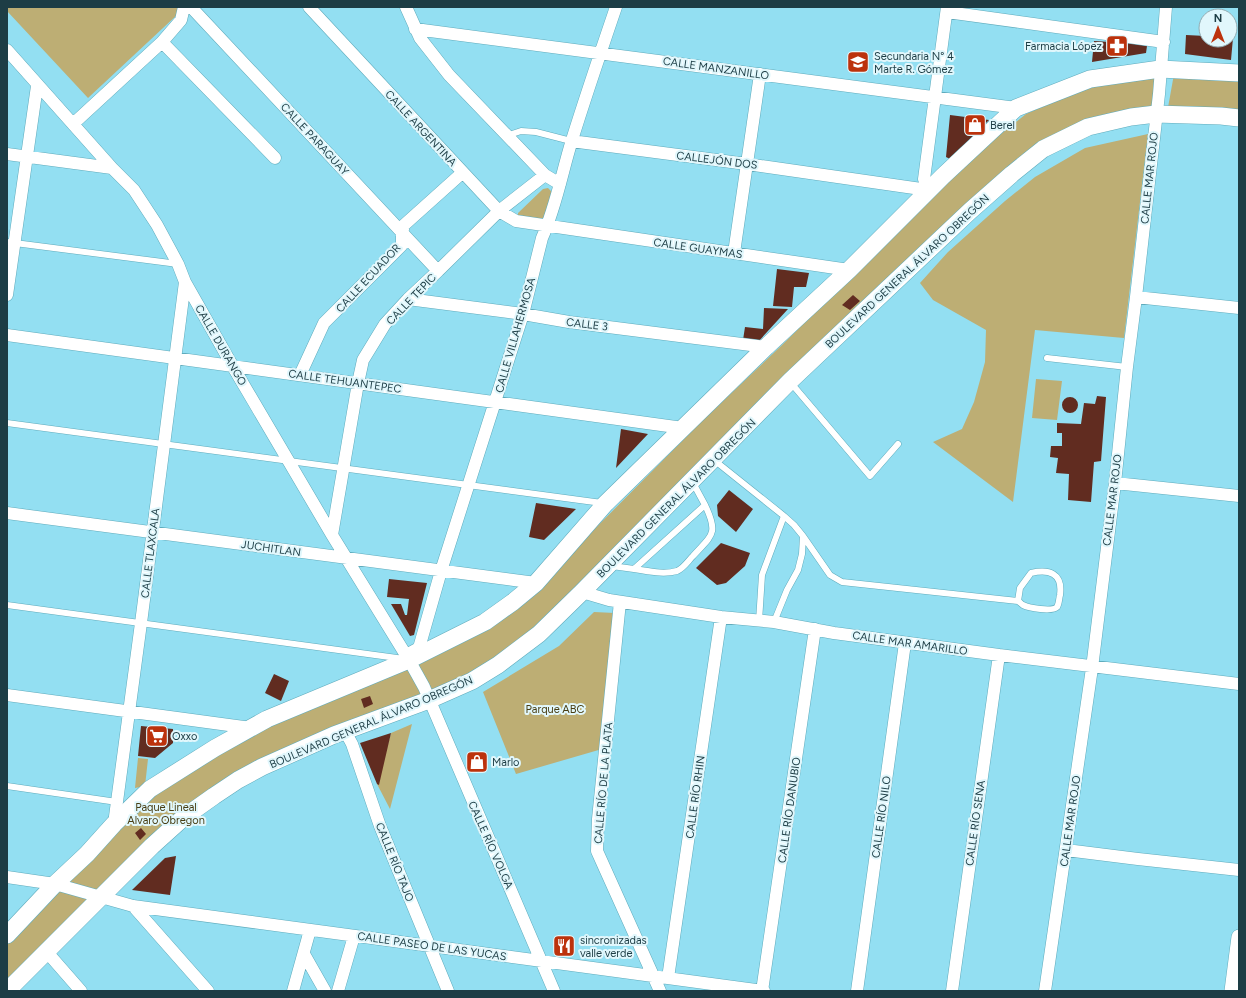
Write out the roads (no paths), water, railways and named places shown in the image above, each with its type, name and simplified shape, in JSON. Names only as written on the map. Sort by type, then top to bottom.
[{"type":"main road","points":[[7,935],[55,884],[87,854],[114,824],[150,789],[215,748],[267,719],[313,701],[485,622],[513,602],[536,583],[606,504],[683,428],[766,347],[849,270],[928,190],[1016,108],[1090,79],[1160,69],[1239,73]]},
{"type":"main road","name":"BOULEVARD GENERAL ÁLVARO OBREGÓN","points":[[7,991],[152,846],[183,818],[214,796],[238,780],[262,767],[345,731],[429,700],[472,681],[498,665],[539,634],[714,460],[790,381],[970,211],[1012,174],[1043,150],[1088,127],[1131,118],[1156,114],[1239,118]]},
{"type":"street","points":[[73,124],[162,42],[181,20],[184,7]]},
{"type":"street","name":"CALLE PARAGUAY","points":[[191,7],[438,271]]},
{"type":"street","name":"CALLE ARGENTINA","points":[[309,7],[498,211],[516,221],[547,227]]},
{"type":"street","points":[[406,7],[420,38],[449,75],[545,175],[560,184]]},
{"type":"street","name":"CALLE VILLAHERMOSA","points":[[407,658],[419,648],[441,571],[523,314],[542,238],[547,227],[560,184],[571,141],[616,7]]},
{"type":"street","name":"CALLE MAR ROJO","points":[[1045,991],[1092,668],[1115,483],[1164,42],[1166,7]]},
{"type":"street","points":[[928,190],[924,180],[947,9],[1164,42]]},
{"type":"street","name":"CALLE MANZANILLO","points":[[415,29],[600,52],[1016,108]]},
{"type":"street","points":[[162,42],[275,158]]},
{"type":"street","name":"CALLE DURANGO","points":[[7,50],[37,86],[134,190],[158,225],[178,264],[185,282],[232,365],[332,535],[407,658]]},
{"type":"street","points":[[734,253],[760,74]]},
{"type":"street","points":[[7,295],[11,242],[37,86]]},
{"type":"street","name":"CALLEJÓN DOS","points":[[571,141],[928,190]]},
{"type":"street","points":[[7,154],[112,168]]},
{"type":"street","name":"CALLE ECUADOR","points":[[300,375],[324,323],[402,245],[404,225],[462,173]]},
{"type":"street","name":"CALLE TEPIC","points":[[332,535],[363,360],[385,324],[408,299],[498,211],[545,175]]},
{"type":"street","name":"CALLE GUAYMAS","points":[[547,227],[849,270]]},
{"type":"street","name":"CALLE TLAXCALA","points":[[114,824],[185,282]]},
{"type":"street","points":[[1136,297],[1239,308]]},
{"type":"street","name":"CALLE 3","points":[[408,299],[523,314],[569,322],[766,347]]},
{"type":"street","name":"CALLE TEHUANTEPEC","points":[[7,335],[683,428]]},
{"type":"street","points":[[1115,483],[1239,496]]},
{"type":"street","name":"JUCHITLAN","points":[[7,513],[536,583]]},
{"type":"street","name":"CALLE MAR AMARILLO","points":[[582,592],[620,602],[720,617],[774,622],[999,656],[1239,684]]},
{"type":"street","name":"CALLE RÍO DE LA PLATA","points":[[620,602],[598,819],[597,851],[660,991]]},
{"type":"street","name":"CALLE RÍO RHIN","points":[[668,978],[720,617]]},
{"type":"street","name":"CALLE RÍO DANUBIO","points":[[763,991],[815,629]]},
{"type":"street","name":"CALLE RÍO NILO","points":[[857,991],[905,642]]},
{"type":"street","name":"CALLE RÍO SENA","points":[[952,991],[999,656]]},
{"type":"street","name":"CALLE RÍO VOLGA","points":[[407,658],[429,700],[554,991]]},
{"type":"street","points":[[7,695],[251,728]]},
{"type":"street","name":"CALLE RÍO TAJO","points":[[345,731],[352,744],[380,826],[448,991]]},
{"type":"street","points":[[1066,850],[1239,870]]},
{"type":"street","name":"CALLE PASEO DE LAS YUCAS","points":[[7,877],[55,884],[133,906],[763,991]]},
{"type":"street","points":[[133,906],[208,991]]},
{"type":"street","points":[[293,991],[310,930]]},
{"type":"street","points":[[338,991],[354,936]]},
{"type":"street","points":[[1232,991],[1239,937]]},
{"type":"street","points":[[46,951],[82,991]]},
{"type":"street","points":[[304,954],[325,991]]},
{"type":"lane","name":"CALLEJÓN DOS","points":[[506,136],[522,131],[536,132],[571,141]]},
{"type":"lane","points":[[11,242],[178,264]]},
{"type":"lane","points":[[1047,358],[1127,367]]},
{"type":"lane","points":[[790,381],[870,476],[898,444]]},
{"type":"lane","points":[[7,423],[606,504]]},
{"type":"lane","points":[[714,460],[794,525],[830,575],[842,582],[1018,601],[1023,605],[1034,608],[1054,609],[1059,603],[1061,589],[1059,578],[1053,573],[1042,570],[1030,573],[1020,588],[1018,601]]},
{"type":"lane","points":[[609,565],[663,573],[678,570],[684,566],[711,536],[713,527],[712,519],[706,505],[692,481]]},
{"type":"lane","points":[[634,569],[706,505]]},
{"type":"lane","points":[[759,621],[762,575],[784,516]]},
{"type":"lane","points":[[774,622],[787,590],[798,570],[802,554],[803,536]]},
{"type":"lane","points":[[7,605],[396,659],[407,658]]},
{"type":"lane","points":[[7,786],[117,802]]},
{"type":"place","name":"Farmacia López","points":[[1117,46]]},
{"type":"place","name":"Secundaria N° 4 Marte R. Gómez","points":[[858,62]]},
{"type":"place","name":"Berel","points":[[975,125]]},
{"type":"place","name":"Oxxo","points":[[157,736]]},
{"type":"place","name":"Marlo","points":[[477,762]]},
{"type":"place","name":"sincronizadas valle verde","points":[[564,946]]},
{"type":"park label","name":"Parque ABC","points":[[555,709]]},
{"type":"park label","name":"Paque Lineal Alvaro Obregon","points":[[166,813]]}]
